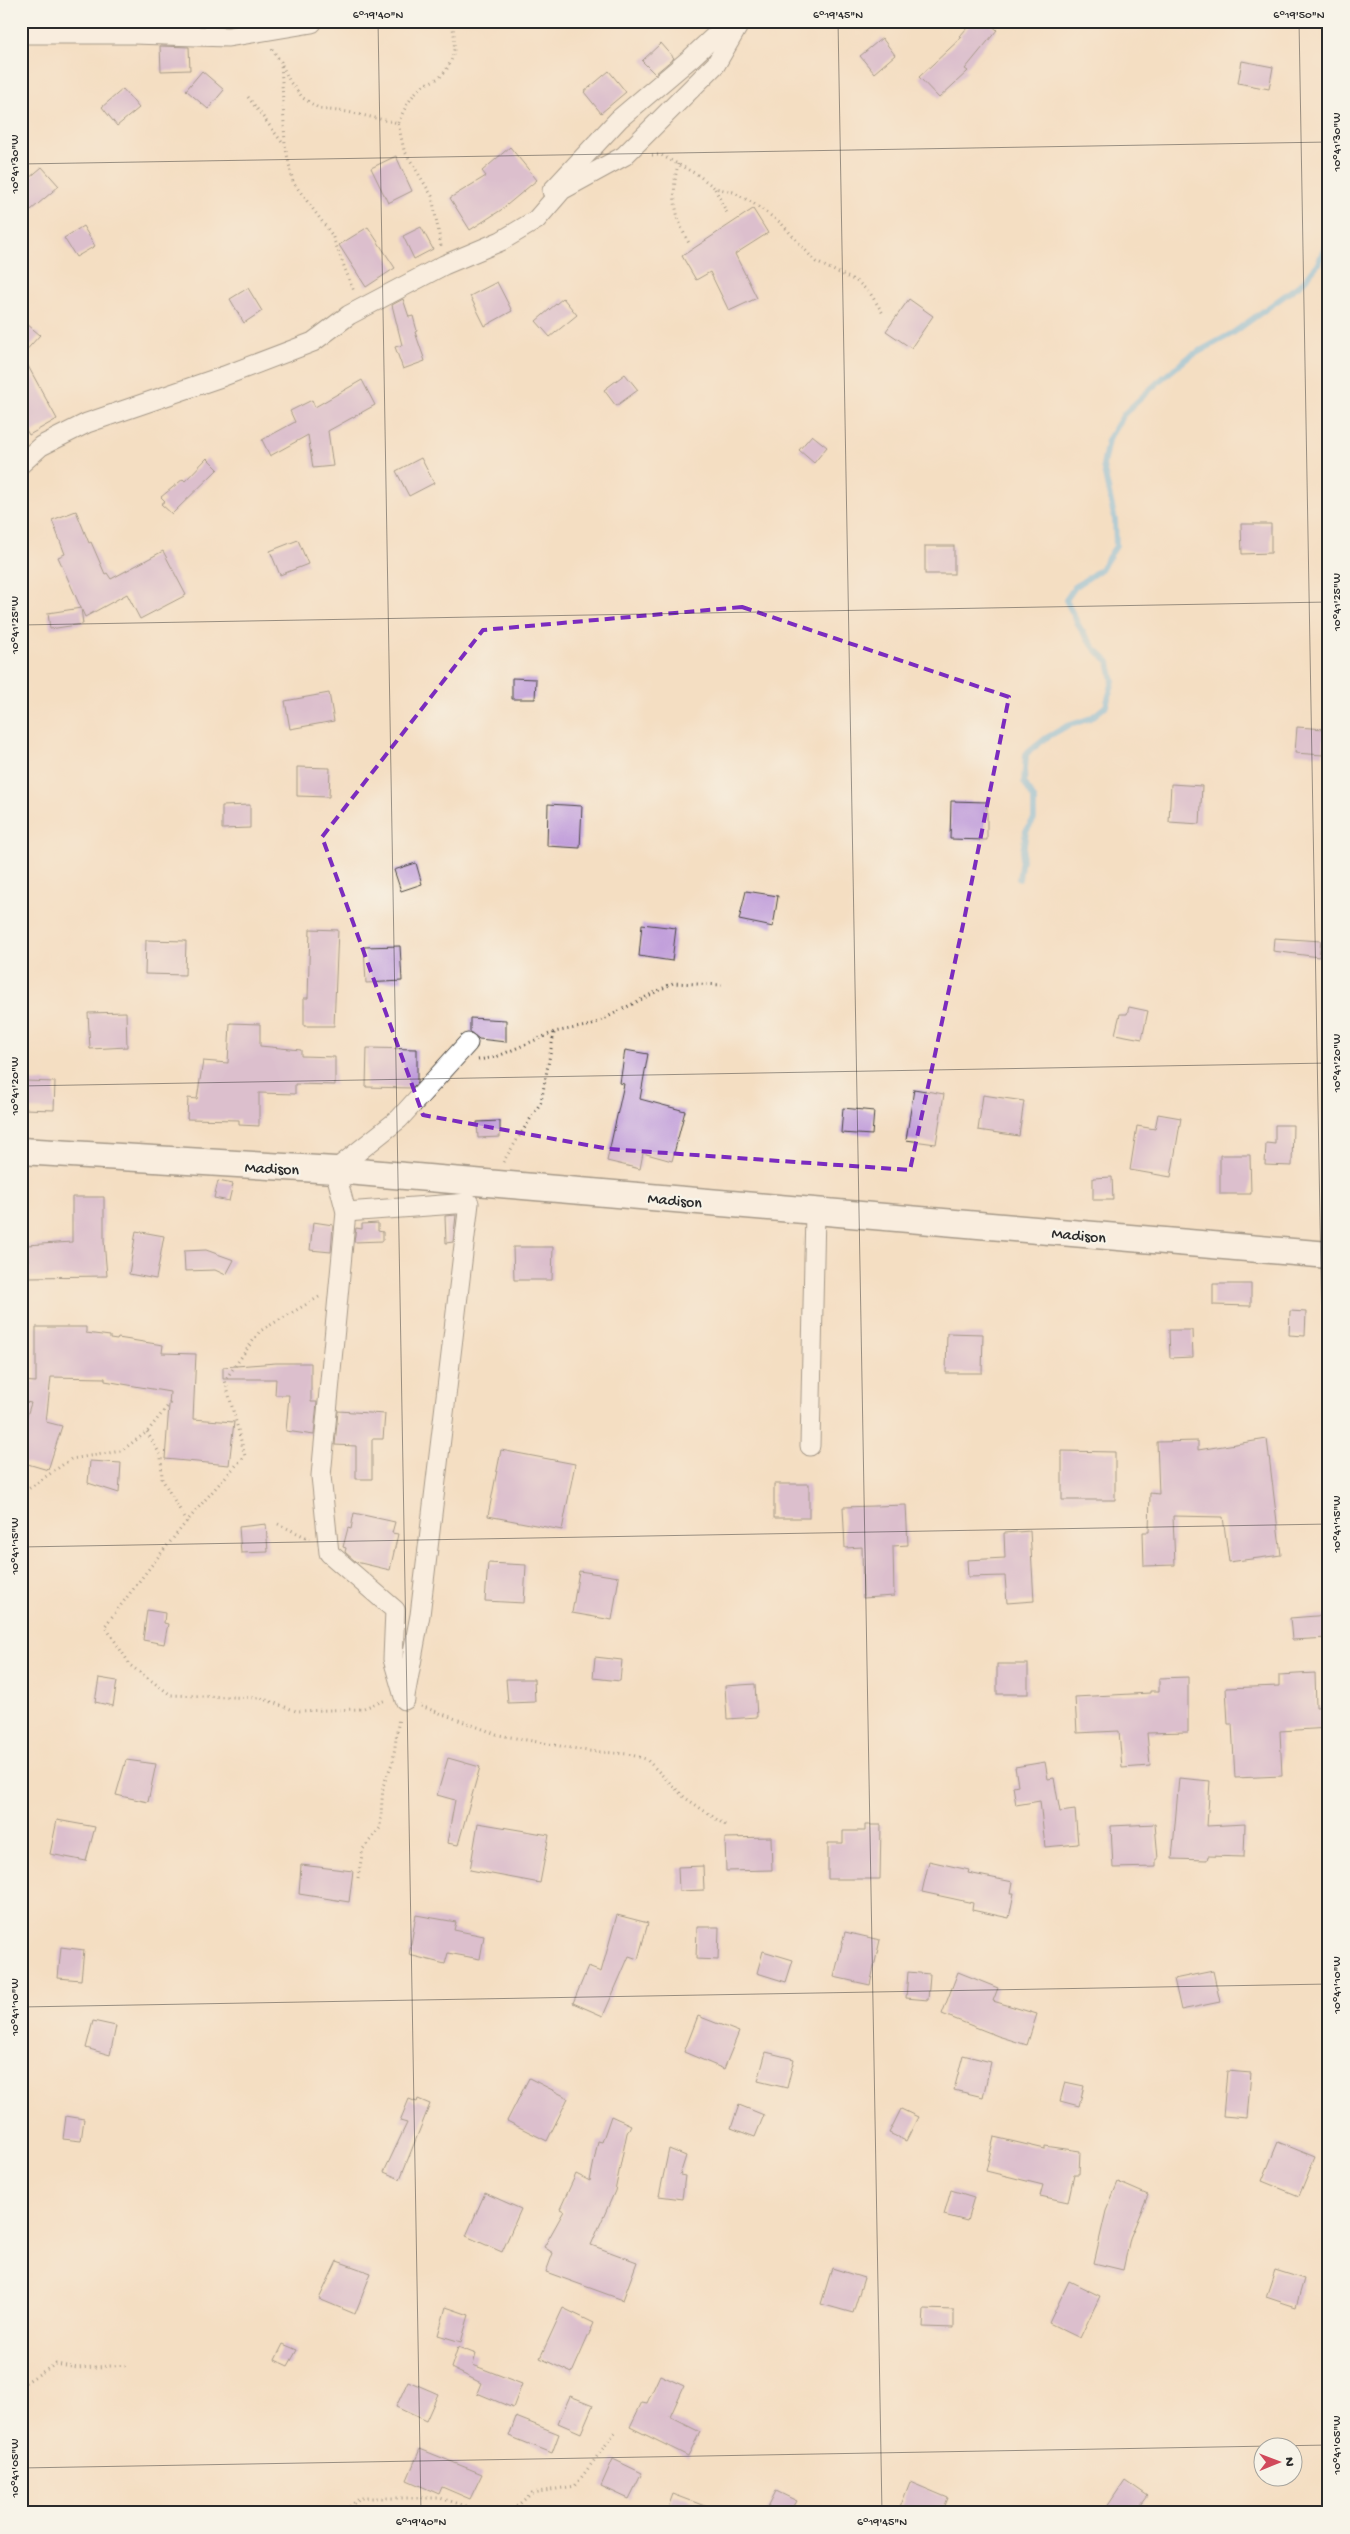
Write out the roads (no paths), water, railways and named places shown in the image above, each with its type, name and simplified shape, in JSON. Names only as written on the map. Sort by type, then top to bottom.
[{"type":"street","points":[[520,229],[566,173],[619,119],[691,58],[719,32],[725,21]]},
{"type":"street","points":[[21,464],[41,446],[87,424],[224,376],[313,342],[361,309],[444,265],[502,241],[536,220],[562,190],[624,156],[716,64],[741,21]]},
{"type":"street","points":[[21,34],[133,34],[228,37],[312,23]]},
{"type":"street","points":[[346,1212],[469,1203],[420,1615],[405,1700],[393,1659],[395,1610],[329,1553],[328,1547],[322,1476],[346,1212],[335,1170],[399,1119],[468,1043]]},
{"type":"street","name":"Madison","points":[[21,1151],[335,1170],[1329,1255]]},
{"type":"street","points":[[810,1446],[815,1212]]},
{"type":"waterway","points":[[1019,879],[1026,831],[1034,819],[1034,799],[1024,782],[1026,754],[1046,738],[1067,726],[1091,718],[1106,706],[1113,681],[1109,662],[1095,649],[1080,628],[1066,600],[1075,587],[1101,569],[1116,546],[1115,520],[1103,466],[1108,440],[1124,414],[1159,381],[1189,357],[1233,333],[1302,283],[1318,264],[1329,235]]}]
